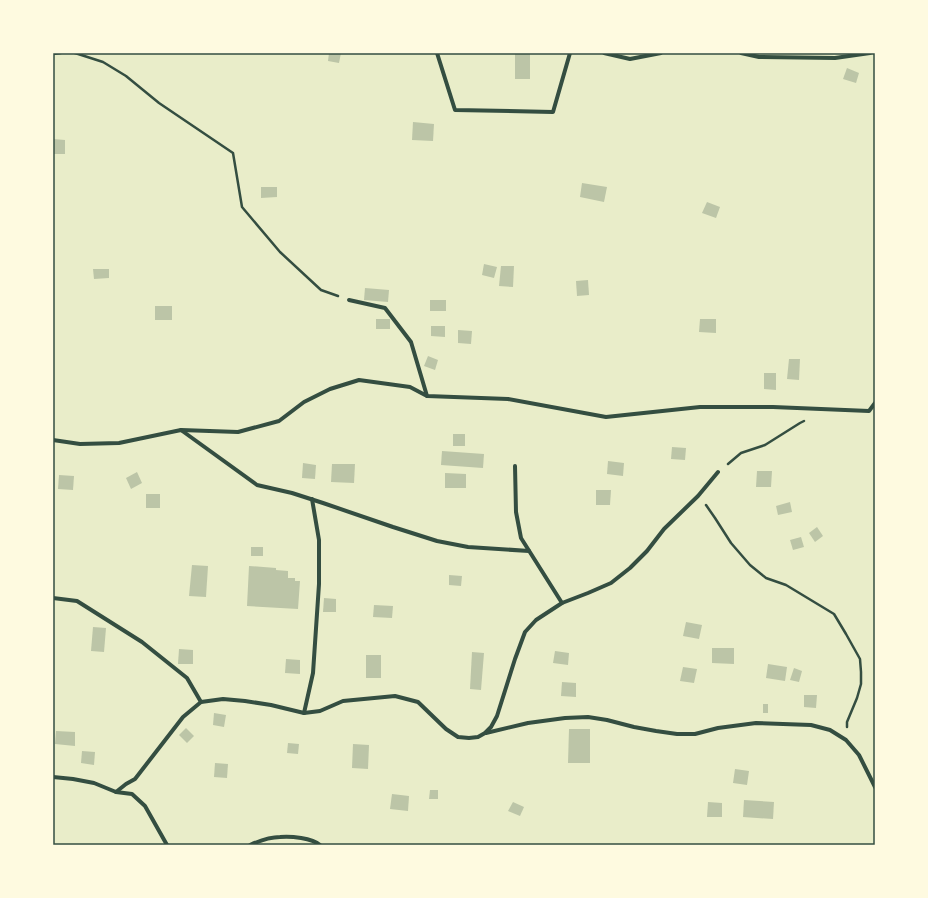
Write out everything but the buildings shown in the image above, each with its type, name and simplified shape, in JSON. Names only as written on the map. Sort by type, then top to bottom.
[{"type":"street","points":[[437,53],[455,110],[553,112],[570,53]]},
{"type":"street","points":[[604,53],[630,59],[661,53]]},
{"type":"street","points":[[741,53],[759,57],[835,58],[870,53]]},
{"type":"street","points":[[349,300],[385,308],[411,342],[427,396]]},
{"type":"street","points":[[53,440],[80,444],[118,443],[181,430],[238,432],[279,420],[304,402],[330,389],[360,380],[410,387],[427,396],[508,399],[606,417],[700,407],[773,407],[869,412],[875,403]]},
{"type":"street","points":[[181,430],[257,485],[292,493],[437,541],[468,547],[529,551]]},
{"type":"street","points":[[515,466],[516,512],[521,538],[562,603]]},
{"type":"street","points":[[486,733],[497,716],[525,632],[536,620],[562,603],[610,583],[630,568],[647,551],[664,529],[698,496],[718,472]]},
{"type":"street","points":[[304,713],[313,673],[319,584],[319,540],[312,500]]},
{"type":"street","points":[[53,598],[77,601],[142,642],[187,678],[201,702]]},
{"type":"street","points":[[116,792],[135,779],[182,717],[201,702],[223,699],[245,701],[271,705],[304,713],[320,711],[343,701],[395,696],[418,702],[446,729],[458,737],[469,738],[536,722],[565,718],[607,720],[634,727],[677,734],[695,734],[718,728],[756,723],[811,725],[830,730],[846,740],[859,756],[875,786]]},
{"type":"street","points":[[53,777],[94,783],[116,792],[132,794],[146,806],[167,845]]},
{"type":"street","points":[[250,845],[280,837],[300,838],[317,842],[320,845]]},
{"type":"path","points":[[53,54],[61,53]]},
{"type":"path","points":[[75,53],[103,62],[126,76],[159,103],[233,153],[242,206],[280,252],[321,290],[349,300]]},
{"type":"path","points":[[718,472],[741,453],[765,445],[807,420]]},
{"type":"path","points":[[698,496],[715,518],[731,544],[750,565],[766,578],[786,586],[834,614],[860,659],[861,684],[847,722],[846,740]]}]
